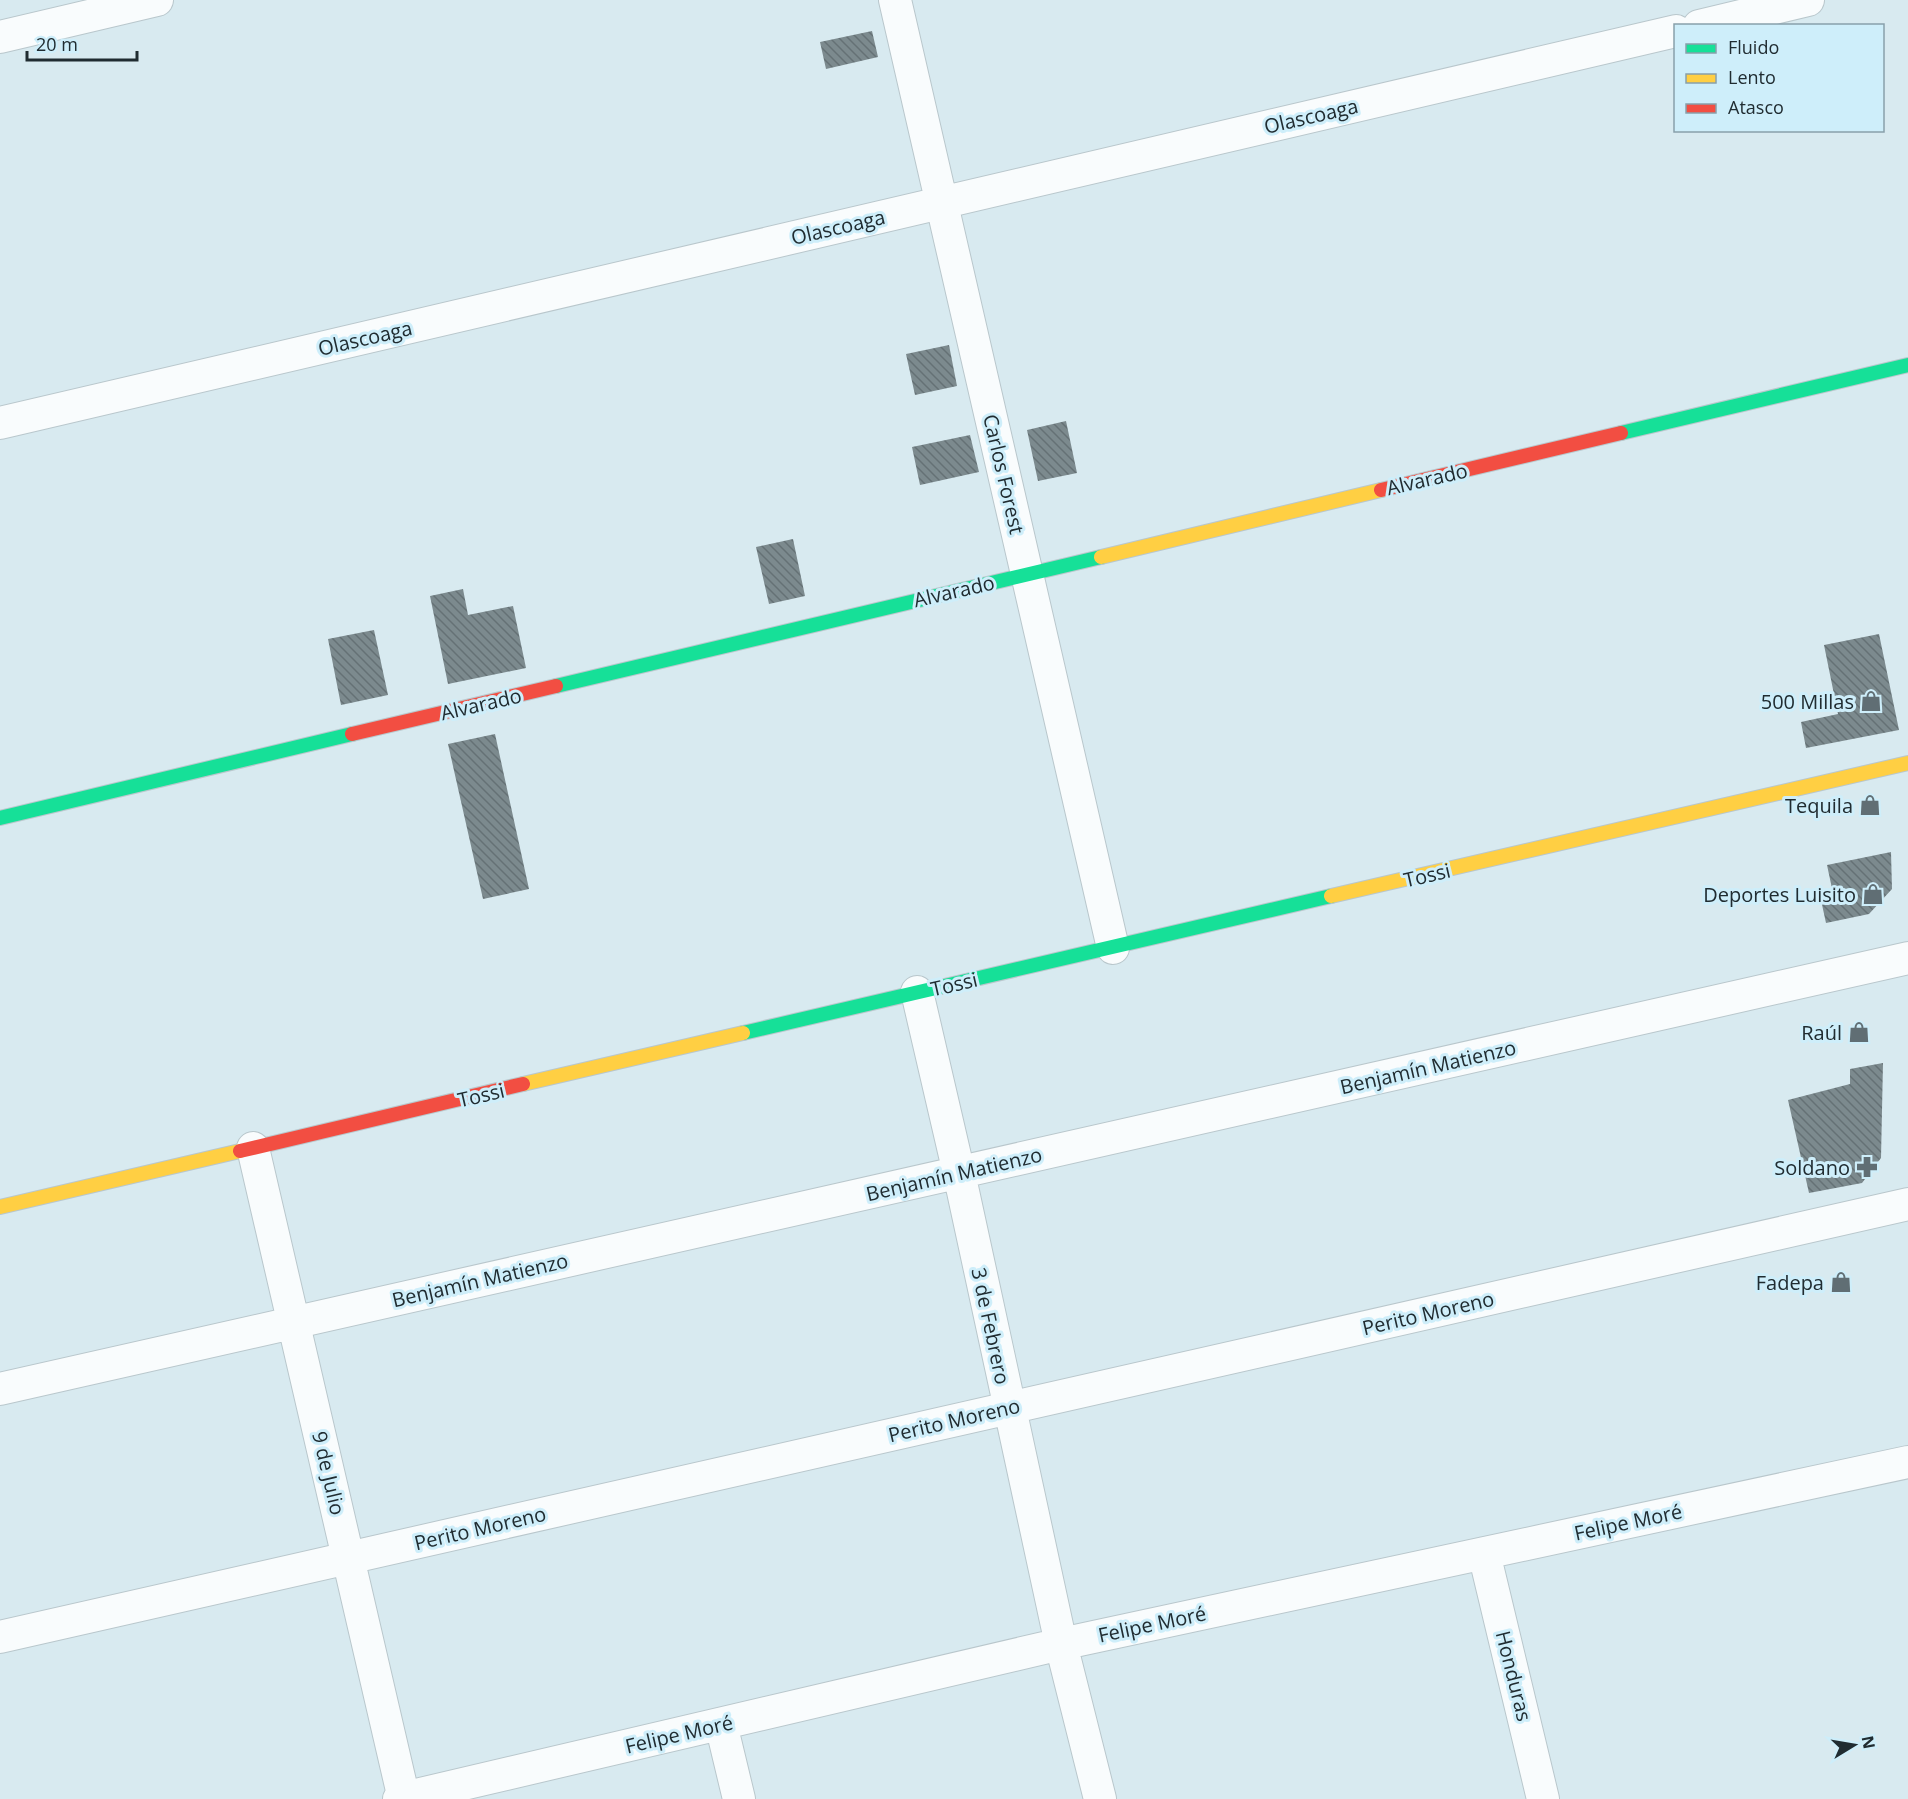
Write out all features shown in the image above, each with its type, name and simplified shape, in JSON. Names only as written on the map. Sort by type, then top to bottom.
[{"type":"street","points":[[0,37],[157,0]]},
{"type":"street","name":"Carlos Forest","points":[[895,0],[1113,948]]},
{"type":"street","points":[[1707,24],[1808,0]]},
{"type":"street","name":"Olascoaga","points":[[0,423],[1674,31]]},
{"type":"street","name":"Alvarado","points":[[0,818],[1908,365]]},
{"type":"street","name":"Tossi","points":[[0,1207],[1908,763]]},
{"type":"street","name":"Benjamín Matienzo","points":[[0,1389],[1908,958]]},
{"type":"street","name":"3 de Febrero","points":[[917,992],[959,1173],[1061,1644],[1100,1799]]},
{"type":"street","name":"9 de Julio","points":[[254,1148],[403,1799]]},
{"type":"street","name":"Perito Moreno","points":[[0,1637],[1908,1204]]},
{"type":"street","name":"Felipe Moré","points":[[403,1799],[1061,1644],[1908,1462]]},
{"type":"street","name":"Honduras","points":[[1484,1553],[1543,1799]]},
{"type":"street","points":[[721,1724],[739,1799]]},
{"type":"building","points":[[872,31],[878,57],[826,69],[820,42]]},
{"type":"building","points":[[949,345],[957,386],[915,395],[906,354]]},
{"type":"building","points":[[1066,421],[1077,473],[1038,481],[1027,430]]},
{"type":"building","points":[[970,435],[979,472],[920,485],[912,447]]},
{"type":"building","points":[[793,539],[805,596],[769,604],[756,547]]},
{"type":"building","points":[[463,589],[468,615],[513,606],[526,668],[448,684],[430,596]]},
{"type":"building","points":[[374,630],[388,695],[341,705],[328,639]]},
{"type":"building","points":[[1879,634],[1899,730],[1806,748],[1801,722],[1838,714],[1824,645]]},
{"type":"building","points":[[495,734],[529,889],[483,899],[448,744]]},
{"type":"building","points":[[1891,852],[1892,889],[1869,914],[1826,923],[1821,900],[1834,898],[1827,865]]},
{"type":"building","points":[[1883,1063],[1881,1158],[1862,1183],[1809,1193],[1788,1100],[1850,1084],[1850,1069]]},
{"type":"traffic: fast","points":[[1621,433],[1908,365]]},
{"type":"traffic: fast","points":[[556,686],[1101,557]]},
{"type":"traffic: fast","points":[[0,818],[352,734]]},
{"type":"traffic: fast","points":[[743,1033],[1331,896]]},
{"type":"traffic: slow","points":[[1101,557],[1381,490]]},
{"type":"traffic: slow","points":[[1331,896],[1908,763]]},
{"type":"traffic: slow","points":[[523,1084],[743,1033]]},
{"type":"traffic: slow","points":[[0,1207],[240,1151]]},
{"type":"traffic: jam","points":[[1381,490],[1621,433]]},
{"type":"traffic: jam","points":[[352,734],[556,686]]},
{"type":"traffic: jam","points":[[240,1151],[523,1084]]},
{"type":"place","name":"500 Millas","points":[[1871,701]]},
{"type":"place","name":"Tequila","points":[[1870,805]]},
{"type":"place","name":"Deportes Luisito","points":[[1873,894]]},
{"type":"place","name":"Raúl","points":[[1859,1032]]},
{"type":"place","name":"Soldano","points":[[1867,1167]]},
{"type":"place","name":"Fadepa","points":[[1841,1282]]}]
